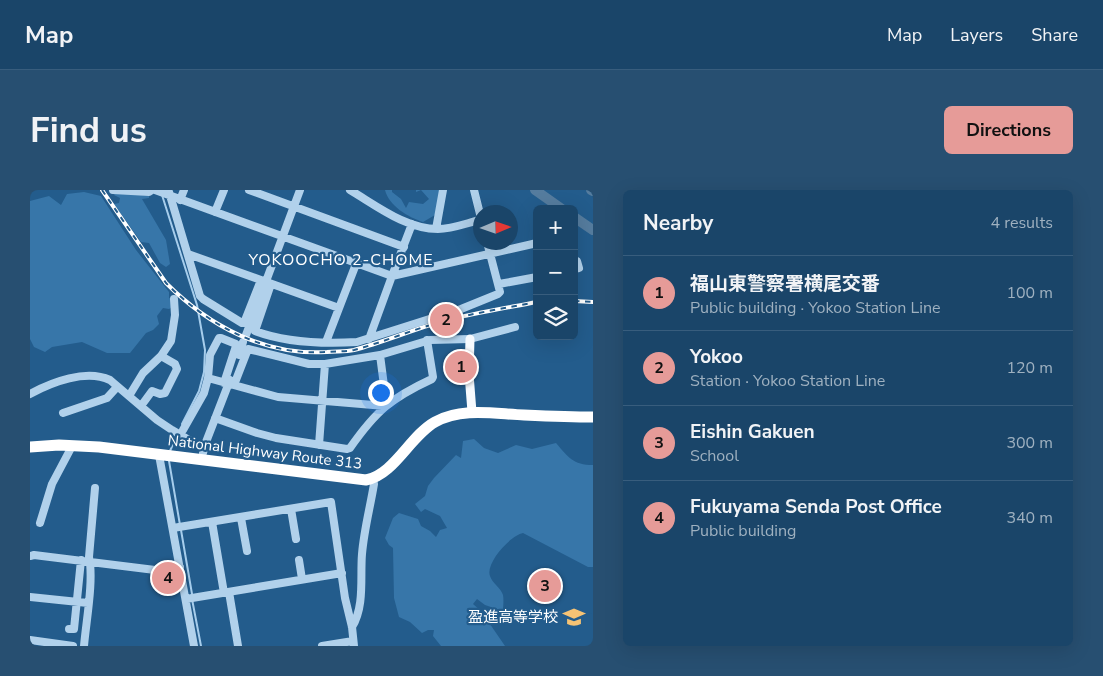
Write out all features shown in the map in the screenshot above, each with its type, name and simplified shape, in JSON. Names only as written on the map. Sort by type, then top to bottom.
[{"type":"highway","name":"National Highway Route 313","points":[[30,447],[70,445],[99,447],[360,480],[373,479],[386,471],[417,436],[434,423],[446,417],[472,412],[593,417]]},
{"type":"main road","points":[[470,340],[469,374],[472,412]]},
{"type":"street","points":[[113,190],[149,192],[155,190],[169,193],[180,200],[392,276],[533,244]]},
{"type":"street","points":[[180,200],[184,190]]},
{"type":"street","points":[[215,212],[224,190]]},
{"type":"street","points":[[249,190],[404,247]]},
{"type":"street","points":[[229,384],[244,338],[300,190]]},
{"type":"street","points":[[350,190],[400,220],[412,224],[436,229],[473,221]]},
{"type":"street","points":[[436,229],[443,190]]},
{"type":"street","points":[[474,190],[478,205]]},
{"type":"street","points":[[169,193],[200,296],[244,323],[266,282]]},
{"type":"street","points":[[369,339],[412,224]]},
{"type":"street","points":[[266,282],[255,331],[275,338],[291,340],[340,343],[369,339],[498,294],[500,292],[499,284],[489,250]]},
{"type":"street","points":[[188,254],[339,308]]},
{"type":"street","points":[[326,342],[356,264]]},
{"type":"street","points":[[499,284],[533,277]]},
{"type":"street","points":[[129,396],[142,373],[161,356],[172,336],[174,299]]},
{"type":"street","points":[[202,460],[204,448],[229,384],[248,349],[309,364],[325,364],[380,355],[427,340],[470,340],[515,327]]},
{"type":"street","points":[[178,432],[204,392],[208,378],[210,355],[219,338],[236,344],[229,384]]},
{"type":"street","points":[[215,418],[257,433],[319,445],[350,448],[374,416],[385,406],[413,388],[432,379],[427,340]]},
{"type":"street","points":[[380,355],[385,406]]},
{"type":"street","points":[[141,406],[152,391],[160,394],[165,393],[177,370],[175,364],[161,356]]},
{"type":"street","points":[[319,445],[325,364]]},
{"type":"street","points":[[30,394],[53,384],[96,375],[110,380],[141,406],[204,448]]},
{"type":"street","points":[[208,378],[278,397],[385,406]]},
{"type":"street","points":[[63,413],[107,398],[117,386]]},
{"type":"street","points":[[40,523],[52,484],[70,450],[70,445]]},
{"type":"street","points":[[166,456],[178,528],[180,567],[190,599],[194,646]]},
{"type":"street","points":[[352,627],[361,596],[362,556],[366,519],[374,484],[373,479]]},
{"type":"street","points":[[84,646],[95,488]]},
{"type":"street","points":[[178,528],[331,502],[353,643],[322,646]]},
{"type":"street","points":[[291,509],[296,539]]},
{"type":"street","points":[[241,518],[247,551]]},
{"type":"street","points":[[212,522],[238,646]]},
{"type":"street","points":[[30,556],[90,561],[155,570],[180,567]]},
{"type":"street","points":[[69,628],[74,630],[80,560]]},
{"type":"street","points":[[299,560],[302,579]]},
{"type":"street","points":[[190,599],[342,573]]},
{"type":"street","points":[[30,597],[88,603]]},
{"type":"street","points":[[30,640],[73,646]]},
{"type":"shaded area","points":[[385,190],[392,190],[401,199],[406,208],[409,202],[423,204],[429,199],[421,190],[440,190],[435,215],[423,222],[411,217],[395,206]]},
{"type":"shaded area","points":[[84,192],[101,196],[136,250],[169,292],[169,298],[173,299],[174,306],[169,309],[163,308],[157,316],[159,324],[153,330],[146,333],[130,353],[107,353],[82,342],[52,347],[45,352],[34,347],[30,339],[30,201],[49,196],[61,205],[67,194]]},
{"type":"shaded area","points":[[116,192],[149,196],[149,198],[142,199],[166,240],[170,264],[166,267],[160,263],[149,243],[141,242],[114,204],[119,203],[120,198],[114,195]]},
{"type":"shaded area","points":[[474,439],[484,448],[498,453],[516,445],[532,449],[556,443],[576,462],[593,465],[593,567],[588,567],[523,533],[518,535],[500,550],[489,571],[491,579],[503,595],[503,611],[485,605],[477,599],[473,604],[481,611],[505,646],[441,646],[433,636],[434,630],[422,633],[410,622],[399,617],[394,598],[393,548],[385,538],[393,518],[399,513],[418,519],[421,526],[436,537],[440,530],[447,528],[440,516],[425,509],[421,512],[415,504],[425,496],[428,486],[434,478],[456,455],[461,458],[463,441]]},
{"type":"waterway","points":[[535,190],[556,205]]},
{"type":"waterway","points":[[162,195],[197,305],[205,350],[204,372],[199,391],[182,424]]},
{"type":"waterway","points":[[578,220],[593,230]]},
{"type":"waterway","points":[[170,451],[177,435]]},
{"type":"waterway","points":[[169,461],[180,525]]},
{"type":"waterway","points":[[181,530],[192,594]]},
{"type":"waterway","points":[[192,599],[201,646]]},
{"type":"railway","points":[[102,190],[166,283],[219,325],[239,335],[282,349],[304,352],[354,350],[444,321],[533,303]]},
{"type":"railway","points":[[578,301],[593,302]]},
{"type":"place","name":"Yokoo","points":[[446,320]]},
{"type":"place","name":"福山東警察署横尾交番","points":[[461,367]]},
{"type":"place","name":"Fukuyama Senda Post Office","points":[[168,578]]},
{"type":"place","name":"Eishin Gakuen","points":[[545,586]]},
{"type":"place","name":"盈進高等学校","points":[[574,617]]},
{"type":"district","name":"YOKOOCHO 2-CHOME","points":[[341,260]]}]
